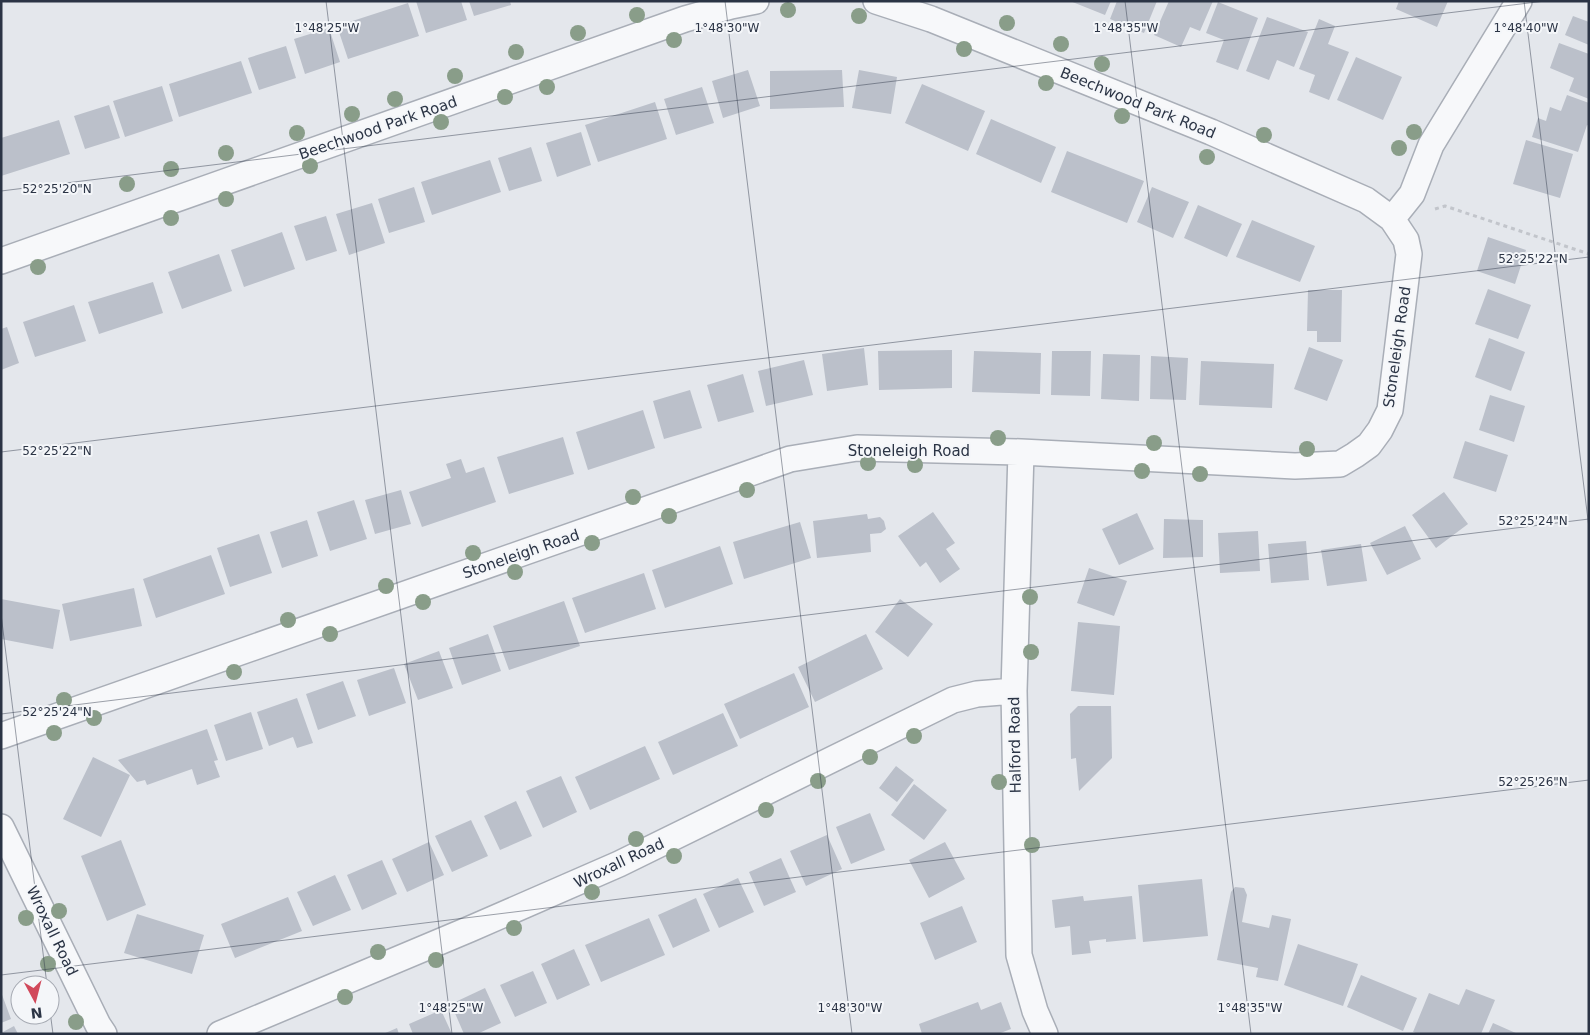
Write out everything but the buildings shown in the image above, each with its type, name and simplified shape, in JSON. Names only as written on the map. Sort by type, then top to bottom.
[{"type":"street","name":"Beechwood Park Road","points":[[1,261],[685,19],[756,1]]},
{"type":"street","name":"Beechwood Park Road","points":[[876,1],[931,19],[1211,132],[1366,200],[1392,219]]},
{"type":"street","points":[[1392,219],[1412,194],[1431,144],[1520,1]]},
{"type":"street","name":"Stoneleigh Road","points":[[1,736],[790,460],[856,448],[1021,452],[1304,466],[1340,464],[1368,445],[1380,430],[1390,410],[1409,254],[1406,240],[1392,219]]},
{"type":"street","name":"Halford Road","points":[[1021,452],[1014,691],[1019,955],[1035,1012],[1044,1034]]},
{"type":"street","name":"Wroxall Road","points":[[220,1034],[619,864],[953,700],[977,694],[1014,691]]},
{"type":"street","name":"Wroxall Road","points":[[1,827],[104,1034]]},
{"type":"path","points":[[1392,219],[1444,206],[1589,254]]}]
